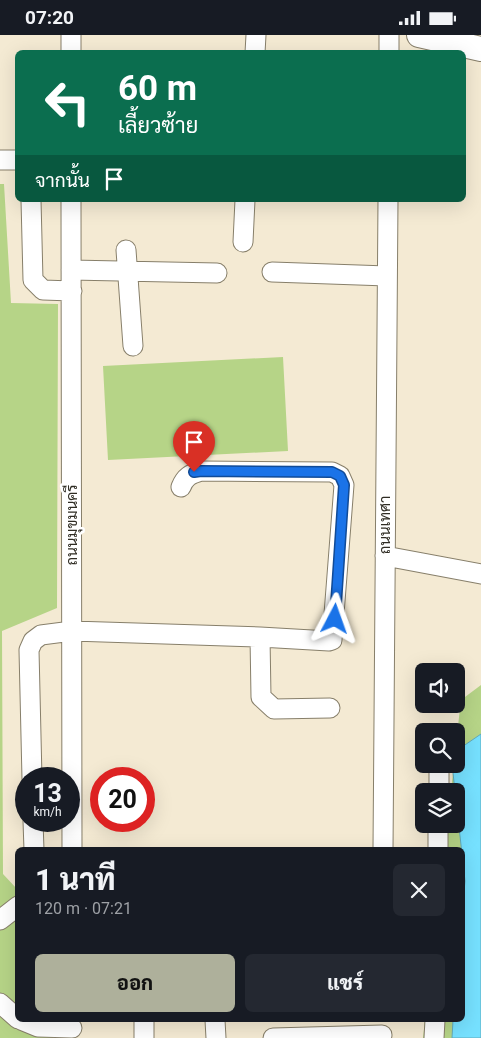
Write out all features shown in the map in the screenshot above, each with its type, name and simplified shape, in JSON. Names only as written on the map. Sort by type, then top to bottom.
[{"type":"main road","points":[[420,35],[479,44]]},
{"type":"street","points":[[71,35],[71,50]]},
{"type":"street","points":[[255,50],[256,35]]},
{"type":"street","points":[[389,35],[389,50]]},
{"type":"street","points":[[0,160],[15,160]]},
{"type":"street","points":[[31,202],[33,280],[43,289],[72,291]]},
{"type":"street","name":"ถนนมุขมนครี","points":[[71,202],[72,847]]},
{"type":"street","points":[[243,242],[245,202]]},
{"type":"street","name":"ถนนเทศา","points":[[383,847],[388,202]]},
{"type":"street","points":[[126,250],[133,346]]},
{"type":"street","points":[[71,270],[217,273]]},
{"type":"street","points":[[272,272],[388,276]]},
{"type":"street","points":[[32,767],[29,650],[33,641],[41,635],[72,631],[332,640],[344,485],[340,476],[332,472],[201,471],[185,478],[181,487]]},
{"type":"street","points":[[385,556],[481,573]]},
{"type":"street","points":[[260,637],[261,697],[274,709],[330,708]]},
{"type":"street","points":[[33,832],[34,847]]},
{"type":"street","points":[[438,833],[438,847]]},
{"type":"street","points":[[0,920],[15,908]]},
{"type":"street","points":[[0,1003],[15,1018]]},
{"type":"street","points":[[144,1022],[144,1038]]},
{"type":"street","points":[[215,1022],[216,1038]]},
{"type":"street","points":[[434,1038],[435,1022]]},
{"type":"street","points":[[22,1025],[72,1029]]},
{"type":"street","points":[[273,1038],[382,1031]]},
{"type":"green space","points":[[0,184],[4,184],[11,303],[58,304],[57,608],[2,631],[3,874],[15,887],[15,1022],[53,1022],[53,1038],[0,1038]]},
{"type":"green space","points":[[283,357],[288,451],[108,460],[103,366]]},
{"type":"green space","points":[[481,685],[481,1038],[423,1038],[425,1022],[465,1022],[465,847],[444,847],[446,833],[465,833],[465,783],[452,783],[453,773],[465,773],[465,723],[458,723],[459,713],[465,713],[465,697]]},
{"type":"water","points":[[481,734],[481,1038],[452,1038],[453,1022],[465,1022],[465,847],[461,847],[460,833],[465,833],[465,783],[454,783],[453,773],[465,773],[465,745]]},
{"type":"route","points":[[194,472],[332,472],[340,476],[344,485],[335,619]]}]
